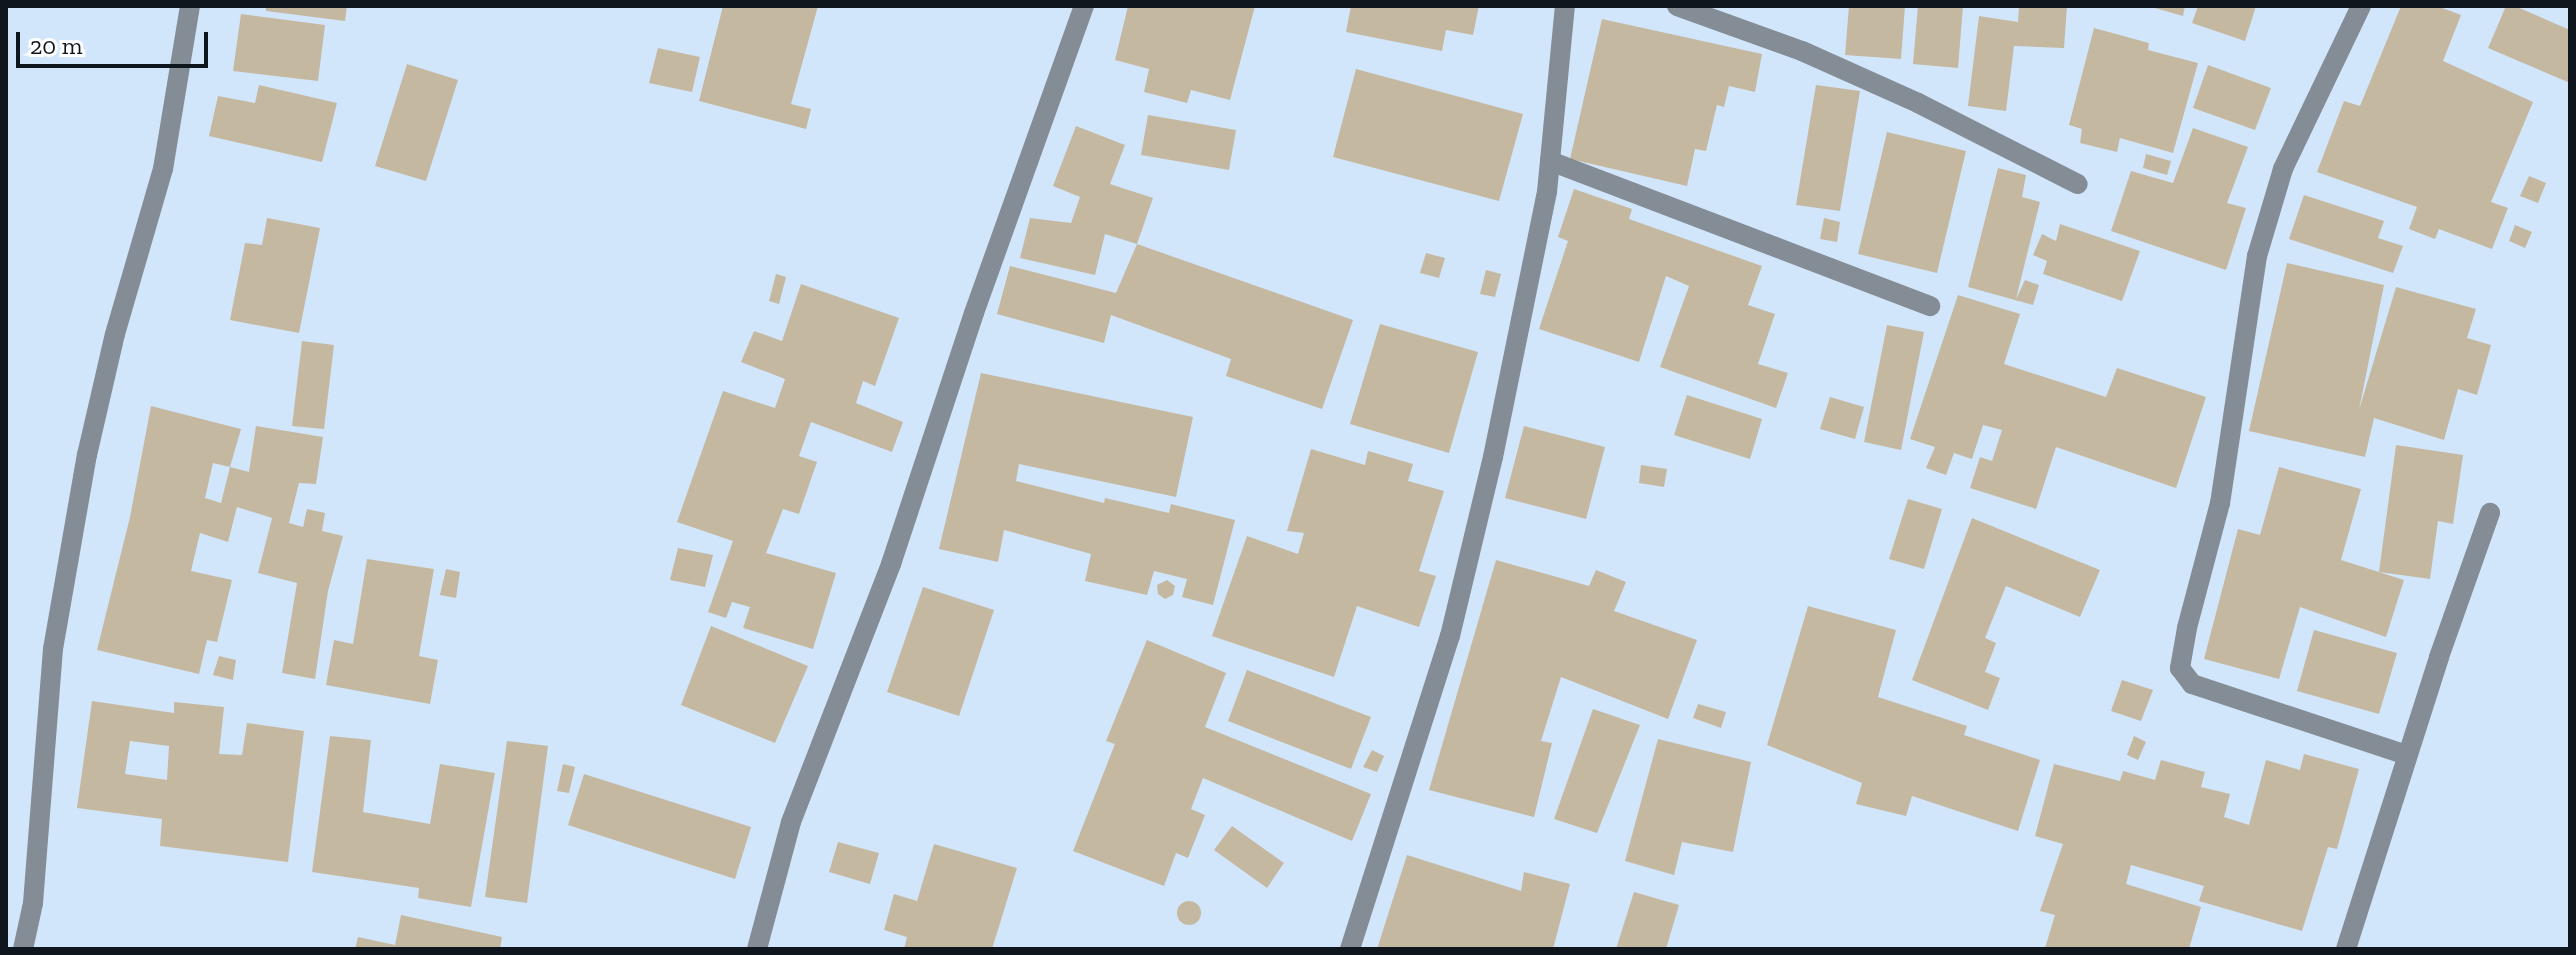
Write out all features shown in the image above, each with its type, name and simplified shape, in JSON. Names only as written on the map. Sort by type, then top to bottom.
[{"type":"street","points":[[23,949],[33,903],[58,619],[105,379],[163,169],[190,6]]},
{"type":"street","points":[[757,949],[791,822],[891,564],[974,313],[1084,6]]},
{"type":"street","points":[[1350,949],[1450,636],[1493,457],[1550,161],[1565,6]]},
{"type":"street","points":[[1677,6],[1802,51],[1918,103],[2078,184]]},
{"type":"street","points":[[2361,6],[2283,169],[2257,256],[2220,503],[2187,628],[2180,668],[2192,684],[2407,755]]},
{"type":"street","points":[[1550,161],[1930,306]]},
{"type":"street","points":[[2346,949],[2407,755],[2490,513]]},
{"type":"building","points":[[266,6],[347,6],[345,21],[266,11]]},
{"type":"building","points":[[723,6],[818,6],[791,104],[811,109],[806,129],[699,101]]},
{"type":"building","points":[[1128,6],[1255,6],[1230,100],[1191,90],[1187,103],[1144,92],[1149,69],[1115,60]]},
{"type":"building","points":[[1351,6],[1479,6],[1473,35],[1446,30],[1442,51],[1346,32]]},
{"type":"building","points":[[1849,6],[1905,6],[1901,59],[1845,55]]},
{"type":"building","points":[[1918,6],[1963,6],[1958,68],[1913,64]]},
{"type":"building","points":[[2019,6],[2067,6],[2064,48],[2014,46],[2006,111],[1968,106],[1979,16],[2018,22]]},
{"type":"building","points":[[2148,6],[2185,6],[2183,16]]},
{"type":"building","points":[[2198,6],[2256,6],[2245,41],[2192,23]]},
{"type":"building","points":[[2401,6],[2437,6],[2461,15],[2443,61],[2533,102],[2491,202],[2508,208],[2492,249],[2439,229],[2435,239],[2409,229],[2417,207],[2317,172],[2344,101],[2360,106]]},
{"type":"building","points":[[2506,6],[2515,6],[2570,30],[2570,83],[2488,48]]},
{"type":"building","points":[[241,14],[325,25],[318,81],[233,71]]},
{"type":"building","points":[[1602,19],[1762,54],[1755,92],[1729,86],[1724,107],[1717,105],[1706,151],[1695,149],[1687,186],[1570,159]]},
{"type":"building","points":[[2094,28],[2149,43],[2148,50],[2198,63],[2173,153],[2120,138],[2117,152],[2080,143],[2082,129],[2069,125]]},
{"type":"building","points":[[658,48],[700,57],[692,92],[649,83]]},
{"type":"building","points":[[407,64],[458,80],[426,181],[375,166]]},
{"type":"building","points":[[2208,65],[2271,88],[2255,130],[2193,108]]},
{"type":"building","points":[[1356,69],[1523,114],[1499,201],[1333,157]]},
{"type":"building","points":[[259,85],[337,103],[322,162],[209,136],[218,96],[255,103]]},
{"type":"building","points":[[1816,85],[1860,91],[1840,211],[1796,205]]},
{"type":"building","points":[[1148,115],[1236,130],[1229,170],[1141,155]]},
{"type":"building","points":[[1076,126],[1125,145],[1110,184],[1153,198],[1137,244],[1105,234],[1095,275],[1020,258],[1030,218],[1071,223],[1080,197],[1053,186]]},
{"type":"building","points":[[2193,128],[2248,147],[2227,203],[2246,208],[2226,270],[2111,231],[2131,171],[2173,183]]},
{"type":"building","points":[[1887,132],[1966,151],[1937,273],[1858,254]]},
{"type":"building","points":[[2146,154],[2171,161],[2167,175],[2143,168]]},
{"type":"building","points":[[1998,168],[2026,175],[2022,197],[2040,202],[2016,299],[2025,280],[2039,285],[2033,305],[1968,287]]},
{"type":"building","points":[[2529,176],[2546,183],[2538,203],[2520,196]]},
{"type":"building","points":[[1574,189],[1632,209],[1629,219],[1762,266],[1748,305],[1775,314],[1758,364],[1788,373],[1776,408],[1660,367],[1689,286],[1666,276],[1639,362],[1539,329],[1568,241],[1558,237]]},
{"type":"building","points":[[2304,195],[2384,221],[2378,238],[2403,246],[2393,273],[2289,239]]},
{"type":"building","points":[[267,218],[320,228],[299,333],[230,320],[245,243],[262,245]]},
{"type":"building","points":[[1824,218],[1840,222],[1837,242],[1820,239]]},
{"type":"building","points":[[2060,224],[2140,251],[2122,301],[2043,274],[2047,261],[2033,255],[2042,234],[2056,241]]},
{"type":"building","points":[[2515,225],[2532,232],[2525,248],[2509,241]]},
{"type":"building","points":[[1137,244],[1353,320],[1322,409],[1226,376],[1231,359],[1111,315],[1104,343],[997,314],[1010,266],[1116,293]]},
{"type":"building","points":[[1426,253],[1445,258],[1439,278],[1420,273]]},
{"type":"building","points":[[2287,263],[2384,285],[2359,410],[2396,287],[2476,309],[2467,338],[2491,345],[2477,395],[2458,389],[2444,440],[2374,418],[2365,457],[2249,431]]},
{"type":"building","points":[[1486,270],[1501,274],[1495,297],[1480,294]]},
{"type":"building","points":[[776,274],[786,277],[779,304],[769,301]]},
{"type":"building","points":[[801,284],[899,318],[875,386],[863,381],[856,403],[903,422],[892,452],[811,422],[799,456],[817,462],[799,514],[783,509],[766,553],[836,573],[813,649],[743,628],[750,607],[732,602],[726,618],[708,612],[733,541],[677,522],[723,391],[775,408],[785,379],[741,362],[754,331],[782,341]]},
{"type":"building","points":[[1958,295],[2020,314],[2004,364],[2106,397],[2117,368],[2206,397],[2176,488],[2056,447],[2036,509],[1970,488],[1980,457],[1992,461],[2002,430],[1983,425],[1972,459],[1954,453],[1946,475],[1926,468],[1935,447],[1910,439]]},
{"type":"building","points":[[1380,324],[1478,352],[1449,453],[1350,424]]},
{"type":"building","points":[[1887,325],[1924,332],[1901,450],[1864,442]]},
{"type":"building","points":[[302,341],[334,345],[324,429],[292,426]]},
{"type":"building","points":[[981,373],[1193,417],[1176,497],[1019,464],[1016,481],[1104,503],[1105,498],[1169,513],[1171,504],[1235,520],[1213,605],[1182,597],[1187,579],[1154,571],[1147,595],[1085,581],[1091,554],[1004,530],[998,562],[939,549]]},
{"type":"building","points":[[1687,395],[1762,419],[1750,459],[1674,435]]},
{"type":"building","points":[[1830,397],[1864,407],[1855,439],[1820,429]]},
{"type":"building","points":[[151,406],[241,429],[230,467],[249,472],[256,426],[323,437],[316,484],[299,483],[289,523],[303,527],[307,509],[325,513],[322,531],[343,536],[328,591],[315,679],[282,673],[297,583],[258,573],[272,518],[237,507],[228,542],[200,533],[191,571],[232,580],[217,642],[207,640],[199,674],[97,650],[130,517]],"holes":[[[213,463],[230,467],[221,503],[205,498]]]},
{"type":"building","points":[[1524,426],[1605,447],[1586,519],[1505,498]]},
{"type":"building","points":[[2396,445],[2463,455],[2453,524],[2438,521],[2430,579],[2379,572]]},
{"type":"building","points":[[1311,449],[1365,465],[1368,451],[1413,464],[1408,481],[1444,491],[1419,571],[1436,576],[1419,627],[1357,606],[1334,677],[1212,636],[1247,536],[1298,554],[1304,533],[1287,531]]},
{"type":"building","points":[[1641,465],[1667,469],[1664,487],[1639,483]]},
{"type":"building","points":[[2279,467],[2361,489],[2341,560],[2404,580],[2386,637],[2300,607],[2279,679],[2204,659],[2238,529],[2260,535]]},
{"type":"building","points":[[1908,499],[1942,509],[1924,569],[1889,559]]},
{"type":"building","points":[[1972,518],[2100,570],[2080,617],[2006,586],[1985,638],[1996,643],[1985,672],[2000,678],[1988,710],[1912,680]]},
{"type":"building","points":[[678,548],[713,555],[705,587],[670,580]]},
{"type":"building","points":[[367,559],[434,569],[419,656],[438,660],[430,704],[326,685],[334,640],[353,644]]},
{"type":"building","points":[[1496,560],[1589,586],[1596,570],[1626,582],[1614,611],[1697,640],[1668,719],[1561,677],[1541,741],[1552,743],[1534,817],[1429,790]]},
{"type":"building","points":[[446,569],[460,572],[456,598],[440,595]]},
{"type":"building","points":[[1167,580],[1175,586],[1173,595],[1165,599],[1158,594],[1157,585]]},
{"type":"building","points":[[923,587],[994,610],[959,716],[887,692]]},
{"type":"building","points":[[1808,606],[1896,630],[1878,697],[1967,726],[1964,735],[2040,760],[2018,831],[1912,796],[1906,816],[1856,804],[1862,783],[1767,745]]},
{"type":"building","points":[[711,626],[808,666],[775,743],[681,705]]},
{"type":"building","points":[[2314,630],[2397,653],[2379,714],[2297,691]]},
{"type":"building","points":[[1147,640],[1226,673],[1205,727],[1371,794],[1352,841],[1203,778],[1191,809],[1205,815],[1188,858],[1176,853],[1164,886],[1073,851],[1115,744],[1106,741]]},
{"type":"building","points":[[219,656],[236,660],[233,680],[213,675]]},
{"type":"building","points":[[1247,670],[1371,717],[1351,769],[1228,721]]},
{"type":"building","points":[[2122,680],[2153,690],[2141,721],[2111,711]]},
{"type":"building","points":[[92,701],[174,713],[174,702],[224,707],[219,754],[242,755],[247,723],[304,731],[288,862],[160,846],[162,819],[77,808]],"holes":[[[130,741],[169,746],[167,780],[125,774]]]},
{"type":"building","points":[[1698,704],[1726,712],[1721,728],[1693,718]]},
{"type":"building","points":[[1593,709],[1640,725],[1597,833],[1554,819]]},
{"type":"building","points":[[330,736],[371,740],[363,812],[430,824],[440,764],[495,773],[471,907],[418,898],[419,888],[312,872]]},
{"type":"building","points":[[2134,736],[2146,742],[2138,760],[2127,755]]},
{"type":"building","points":[[1658,739],[1751,762],[1733,852],[1682,842],[1674,875],[1625,861]]},
{"type":"building","points":[[507,741],[548,746],[527,903],[485,897]]},
{"type":"building","points":[[1372,750],[1384,756],[1377,772],[1363,767]]},
{"type":"building","points":[[2304,754],[2359,769],[2337,849],[2328,847],[2302,931],[2199,901],[2204,886],[2131,865],[2126,884],[2201,907],[2189,949],[2045,948],[2055,915],[2040,911],[2063,844],[2035,836],[2054,764],[2120,781],[2123,771],[2155,780],[2161,760],[2205,772],[2201,787],[2230,794],[2224,817],[2249,825],[2266,760],[2300,770]]},
{"type":"building","points":[[563,764],[575,767],[569,793],[557,791]]},
{"type":"building","points":[[584,774],[751,827],[735,879],[568,825]]},
{"type":"building","points":[[1232,826],[1284,863],[1267,888],[1214,850]]},
{"type":"building","points":[[838,842],[879,853],[870,884],[829,872]]},
{"type":"building","points":[[934,844],[1017,868],[992,949],[904,949],[907,937],[884,930],[894,894],[917,901]]},
{"type":"building","points":[[1407,855],[1521,891],[1524,872],[1570,884],[1553,949],[1377,949]]},
{"type":"building","points":[[1634,892],[1679,905],[1666,949],[1616,949]]},
{"type":"building","points":[[1189,901],[1200,908],[1201,913],[1194,924],[1189,925],[1178,918],[1177,913],[1184,902]]},
{"type":"building","points":[[401,915],[502,937],[500,949],[355,949],[358,937],[395,945]]}]
